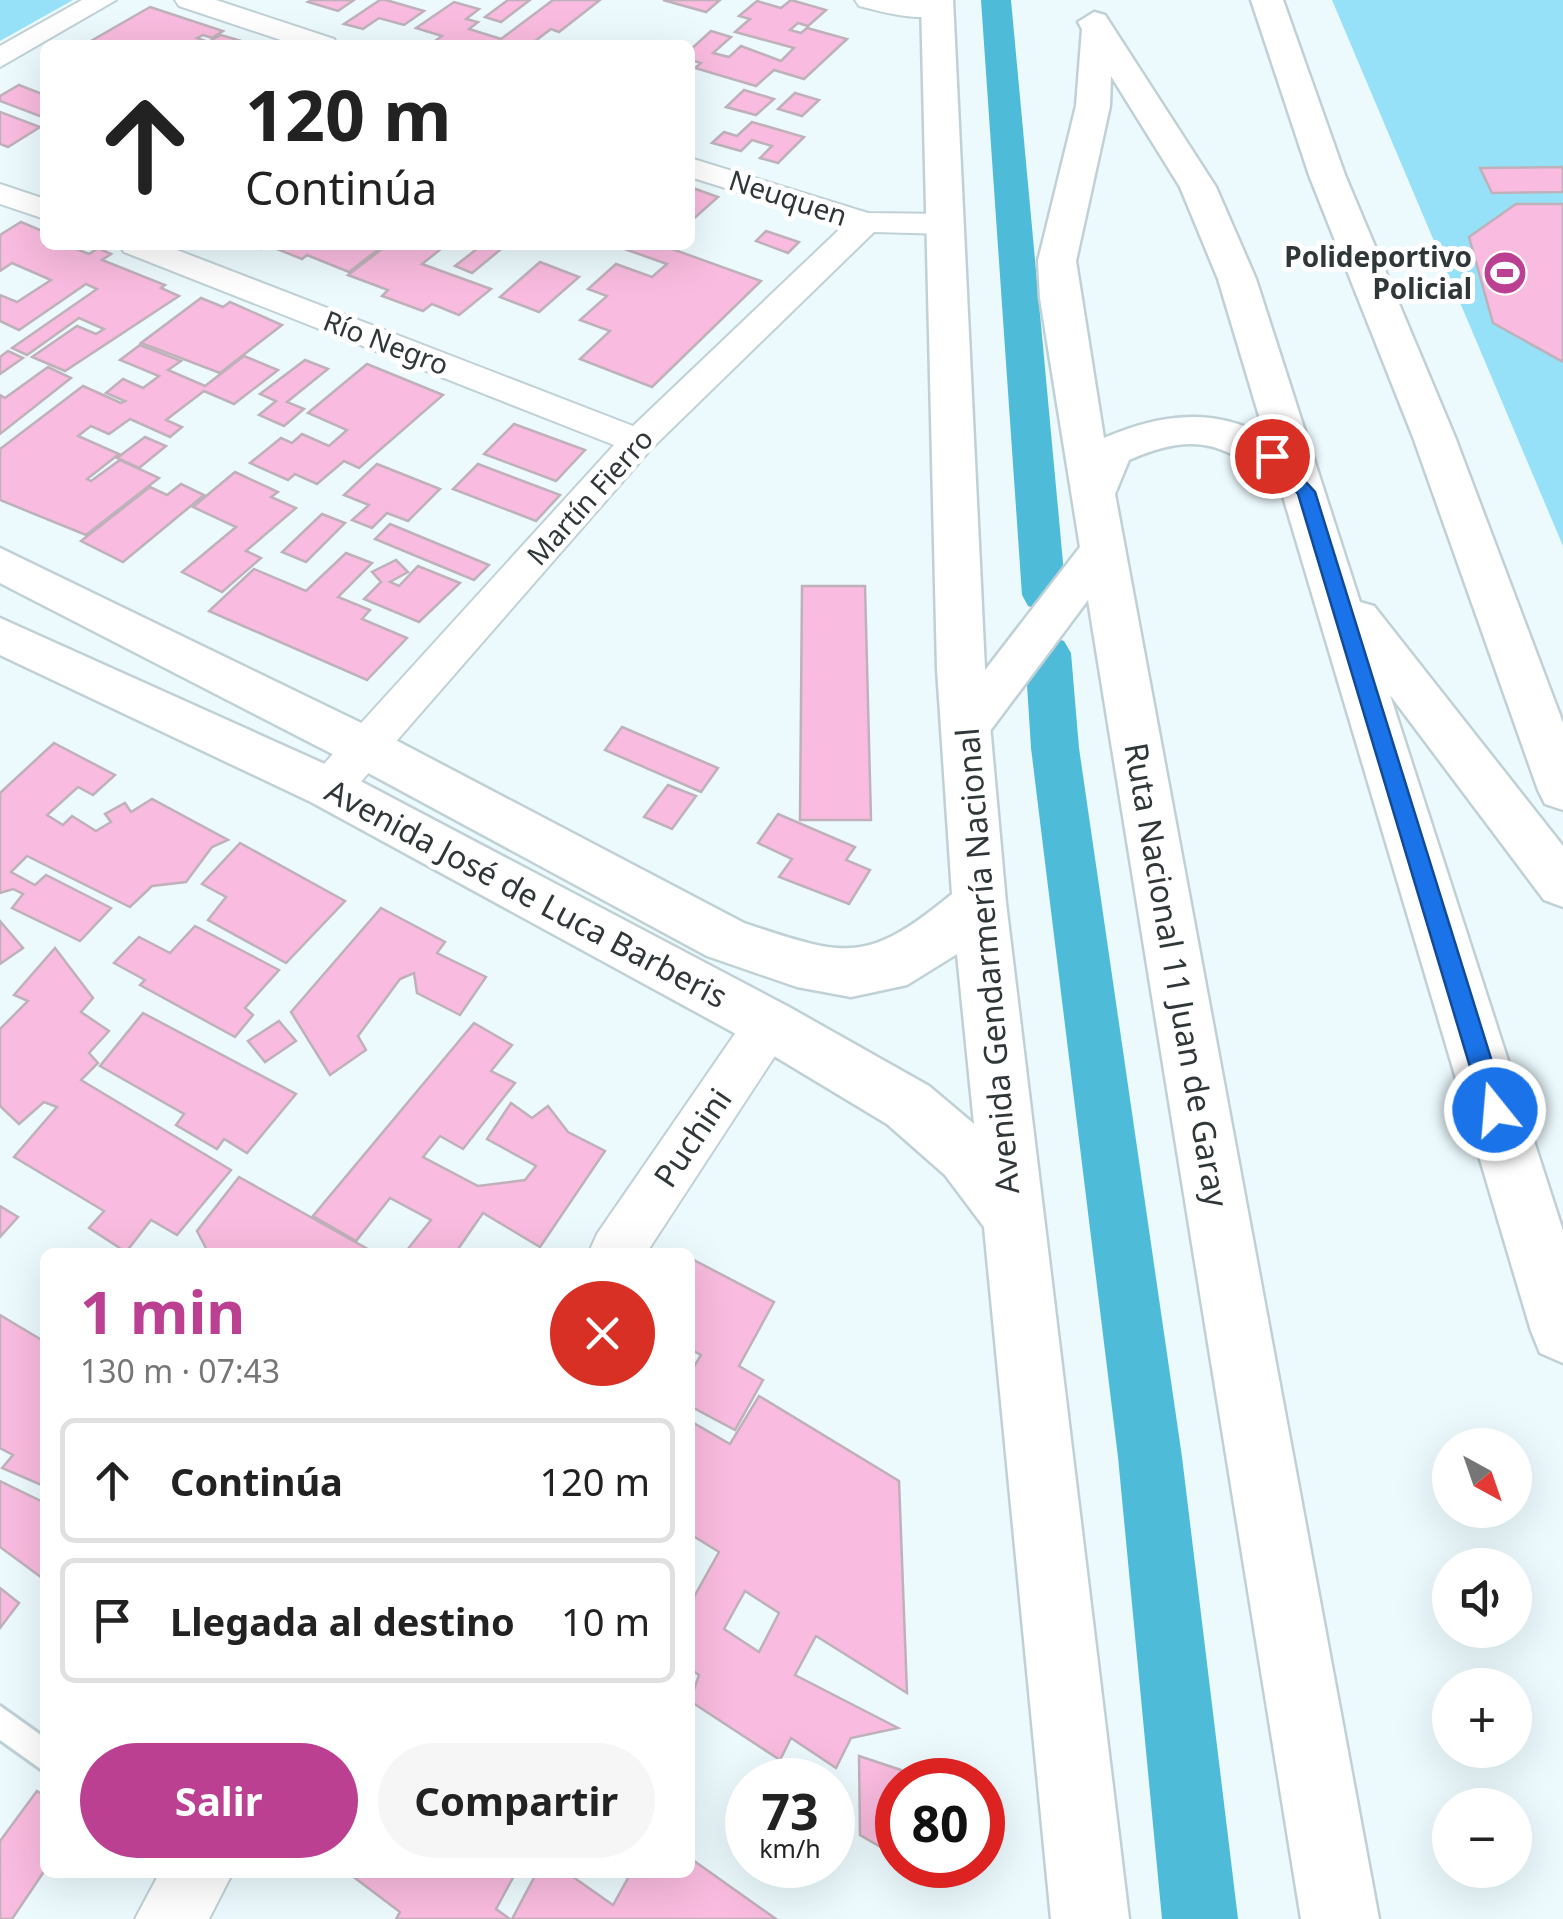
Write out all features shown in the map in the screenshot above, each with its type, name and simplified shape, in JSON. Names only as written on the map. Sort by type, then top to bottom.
[{"type":"main road","points":[[1267,0],[1327,174],[1434,438],[1563,790]]},
{"type":"main road","name":"Avenida Gendarmería Nacional","points":[[938,4],[961,669],[979,903],[1090,1919]]},
{"type":"main road","name":"Ruta Nacional 11 Juan de Garay","points":[[1092,16],[1198,187],[1237,280],[1337,591],[1563,1332]]},
{"type":"main road","name":"Ruta Nacional 11 Juan de Garay","points":[[1092,16],[1093,106],[1057,261],[1059,298],[1340,1919]]},
{"type":"main road","points":[[1093,494],[1110,451],[1145,434],[1196,425],[1244,439],[1272,456],[1306,492]]},
{"type":"main road","points":[[967,726],[1102,550]]},
{"type":"main road","name":"Avenida José de Luca Barberis","points":[[0,564],[366,748],[726,940],[798,964],[851,973],[887,968],[926,948],[979,903]]},
{"type":"main road","points":[[1337,591],[1563,886]]},
{"type":"main road","name":"Avenida José de Luca Barberis","points":[[0,635],[329,788],[770,1024],[908,1106],[966,1155],[1011,1214]]},
{"type":"street","points":[[0,58],[102,0]]},
{"type":"street","points":[[189,0],[309,40]]},
{"type":"street","points":[[869,0],[890,6],[938,4]]},
{"type":"street","name":"Neuquen","points":[[695,169],[866,222],[948,224]]},
{"type":"street","points":[[0,193],[40,208]]},
{"type":"street","name":"Martín Fierro","points":[[329,788],[638,441],[866,222]]},
{"type":"street","name":"Río Negro","points":[[148,250],[638,441]]},
{"type":"street","name":"Puchini","points":[[619,1248],[770,1024]]},
{"type":"lane","points":[[0,1721],[40,1754]]},
{"type":"shaded area","points":[[0,0],[73,0],[0,41]]},
{"type":"shaded area","name":"Polideportivo Policial","points":[[1332,0],[1563,0],[1563,546]]},
{"type":"building","points":[[354,0],[338,11],[308,2]]},
{"type":"building","points":[[380,0],[424,11],[404,25],[379,18],[363,29],[344,24]]},
{"type":"building","points":[[508,0],[530,0],[501,22],[485,17]]},
{"type":"building","points":[[553,0],[600,0],[559,32],[551,29],[537,40],[436,40],[442,36],[416,28],[454,2],[479,9],[466,19],[478,22],[469,29],[501,39]]},
{"type":"building","points":[[663,0],[720,0],[706,12]]},
{"type":"building","points":[[791,0],[826,10],[808,26],[798,23],[790,30],[801,33],[807,28],[847,39],[804,79],[774,70],[756,86],[695,68],[701,63],[695,61],[695,45],[711,31],[731,37],[713,53],[729,57],[741,46],[781,61],[794,48],[735,32],[750,19],[739,16],[757,1],[781,8]]},
{"type":"building","points":[[150,7],[223,31],[212,38],[197,38],[202,40],[93,40]]},
{"type":"building","points":[[221,35],[238,40],[212,40]]},
{"type":"building","points":[[19,85],[40,93],[40,116],[0,101],[0,96]]},
{"type":"building","points":[[744,90],[774,99],[756,115],[726,107]]},
{"type":"building","points":[[795,93],[819,100],[802,116],[778,109]]},
{"type":"building","points":[[0,112],[40,127],[8,147],[0,144]]},
{"type":"building","points":[[752,122],[804,137],[778,163],[760,158],[772,146],[752,140],[741,151],[712,143],[724,132],[737,136]]},
{"type":"building","points":[[1563,167],[1563,192],[1492,193],[1480,168]]},
{"type":"building","points":[[695,189],[718,197],[695,218]]},
{"type":"building","points":[[1516,204],[1563,204],[1563,362],[1493,323],[1469,237]]},
{"type":"building","points":[[21,222],[40,230],[40,250],[79,250],[89,254],[102,250],[111,254],[102,260],[165,285],[161,288],[179,296],[65,371],[32,357],[77,326],[96,334],[104,329],[79,318],[27,355],[12,348],[97,289],[86,284],[19,330],[0,321],[0,295],[17,302],[51,280],[12,263],[0,271],[0,235]]},
{"type":"building","points":[[766,231],[799,242],[788,253],[756,241]]},
{"type":"building","points":[[280,250],[378,250],[349,272],[307,255],[302,259]]},
{"type":"building","points":[[380,250],[440,250],[422,264],[491,289],[459,315],[432,304],[423,311],[382,296],[388,290],[348,275]]},
{"type":"building","points":[[476,250],[500,250],[472,273],[455,266]]},
{"type":"building","points":[[627,250],[675,250],[761,281],[652,387],[580,359],[610,331],[580,320],[607,296],[588,289],[616,264],[652,277],[667,264]]},
{"type":"building","points":[[540,262],[579,277],[539,312],[500,297]]},
{"type":"building","points":[[201,298],[223,307],[230,302],[282,325],[220,373],[141,343]]},
{"type":"building","points":[[140,345],[181,361],[168,370],[205,386],[244,356],[278,370],[234,404],[204,391],[166,420],[182,427],[170,437],[130,419],[109,434],[91,426],[78,436],[119,454],[87,479],[91,481],[120,460],[159,478],[86,535],[0,500],[0,449],[83,386],[121,403],[125,401],[106,393],[123,379],[143,388],[159,376],[120,360]]},
{"type":"building","points":[[8,351],[23,358],[0,374],[0,357]]},
{"type":"building","points":[[305,360],[328,369],[287,402],[304,409],[284,426],[259,415],[276,401],[260,394]]},
{"type":"building","points":[[367,364],[443,395],[359,468],[344,461],[317,484],[295,474],[288,480],[250,463],[281,438],[292,443],[302,434],[329,446],[347,430],[308,413]]},
{"type":"building","points":[[48,367],[71,378],[0,434],[0,395],[5,398]]},
{"type":"building","points":[[514,424],[585,450],[556,481],[484,454]]},
{"type":"building","points":[[145,437],[166,446],[139,468],[117,458]]},
{"type":"building","points":[[377,464],[440,489],[408,521],[387,513],[372,528],[352,520],[369,505],[344,495]]},
{"type":"building","points":[[478,464],[560,495],[536,521],[453,489]]},
{"type":"building","points":[[235,472],[278,492],[271,497],[296,508],[246,551],[261,558],[222,592],[182,572],[236,527],[193,507]]},
{"type":"building","points":[[181,484],[204,495],[123,562],[81,541],[150,487],[167,495]]},
{"type":"building","points":[[322,514],[345,523],[306,562],[282,552]]},
{"type":"building","points":[[390,524],[489,565],[474,580],[375,539]]},
{"type":"building","points":[[346,553],[372,563],[338,597],[370,610],[362,619],[407,638],[367,680],[209,611],[254,569],[306,591]]},
{"type":"building","points":[[396,560],[408,572],[390,582],[399,586],[418,566],[460,583],[419,622],[364,599],[381,582],[372,572]]},
{"type":"building","points":[[802,586],[865,586],[871,820],[800,820]]},
{"type":"building","points":[[622,727],[718,768],[701,792],[605,750]]},
{"type":"building","points":[[54,743],[115,775],[93,795],[78,787],[47,815],[63,825],[72,816],[96,831],[111,822],[105,814],[125,803],[131,812],[152,799],[228,840],[212,847],[186,882],[152,886],[130,907],[27,856],[11,872],[35,885],[46,875],[111,908],[80,941],[12,908],[23,894],[13,889],[0,893],[0,793]]},
{"type":"building","points":[[668,785],[696,796],[672,829],[644,817]]},
{"type":"building","points":[[778,814],[855,847],[846,860],[870,870],[849,904],[779,877],[792,859],[758,843]]},
{"type":"building","points":[[240,843],[345,901],[286,963],[208,920],[226,897],[202,884]]},
{"type":"building","points":[[381,908],[445,942],[437,953],[486,977],[460,1015],[417,993],[414,973],[400,979],[358,1036],[366,1050],[330,1075],[291,1012]]},
{"type":"building","points":[[0,921],[23,948],[0,964]]},
{"type":"building","points":[[195,926],[279,970],[245,1008],[253,1015],[235,1037],[140,985],[145,980],[114,963],[139,937],[170,953]]},
{"type":"building","points":[[55,948],[93,998],[81,1012],[109,1031],[89,1053],[98,1063],[81,1080],[231,1170],[177,1235],[151,1220],[129,1248],[120,1248],[89,1228],[104,1211],[14,1157],[57,1107],[44,1102],[19,1124],[0,1106],[0,1029],[28,1001],[14,995]]},
{"type":"building","points":[[143,1013],[296,1094],[247,1153],[224,1139],[217,1149],[176,1125],[184,1114],[100,1066]]},
{"type":"building","points":[[279,1021],[296,1041],[265,1062],[248,1041]]},
{"type":"building","points":[[474,1023],[512,1045],[491,1071],[515,1083],[463,1149],[440,1136],[423,1157],[478,1186],[525,1180],[536,1166],[487,1139],[511,1103],[532,1118],[548,1106],[568,1132],[605,1151],[540,1247],[483,1213],[459,1248],[409,1248],[431,1220],[390,1198],[356,1241],[313,1216]]},
{"type":"building","points":[[239,1177],[366,1248],[206,1248],[197,1231]]},
{"type":"building","points":[[0,1206],[18,1217],[0,1237]]},
{"type":"building","points":[[695,1261],[774,1302],[739,1366],[763,1380],[735,1430],[695,1409],[695,1365],[701,1355],[695,1352]]},
{"type":"building","points":[[0,1315],[40,1339],[40,1484],[2,1468],[13,1455],[0,1448]]},
{"type":"building","points":[[759,1396],[899,1481],[907,1693],[816,1636],[795,1675],[898,1728],[851,1738],[841,1758],[821,1758],[791,1738],[781,1758],[777,1758],[695,1704],[699,1675],[695,1672],[695,1595],[719,1552],[695,1537],[695,1424],[730,1444]],"holes":[[[745,1591],[779,1613],[759,1652],[724,1629]]]},
{"type":"building","points":[[0,1481],[40,1501],[40,1576],[0,1547]]},
{"type":"building","points":[[0,1588],[19,1603],[0,1628]]},
{"type":"building","points":[[859,1756],[875,1761],[875,1844],[860,1835]]},
{"type":"building","points":[[37,1791],[40,1793],[40,1877],[12,1919],[0,1919],[0,1841]]},
{"type":"building","points":[[695,1862],[725,1883],[725,1888],[732,1888],[776,1919],[512,1919],[534,1878],[575,1878],[613,1905],[628,1878],[695,1878]]},
{"type":"building","points":[[355,1878],[513,1878],[496,1909],[510,1919],[396,1919],[400,1912]]},
{"type":"waterway","points":[[996,0],[1044,595]]},
{"type":"waterway","points":[[1048,653],[1055,748],[1150,1457],[1200,1919]]},
{"type":"place","name":"Polideportivo Policial","points":[[1505,273]]},
{"type":"route","points":[[1272,456],[1306,492],[1495,1110]]}]
